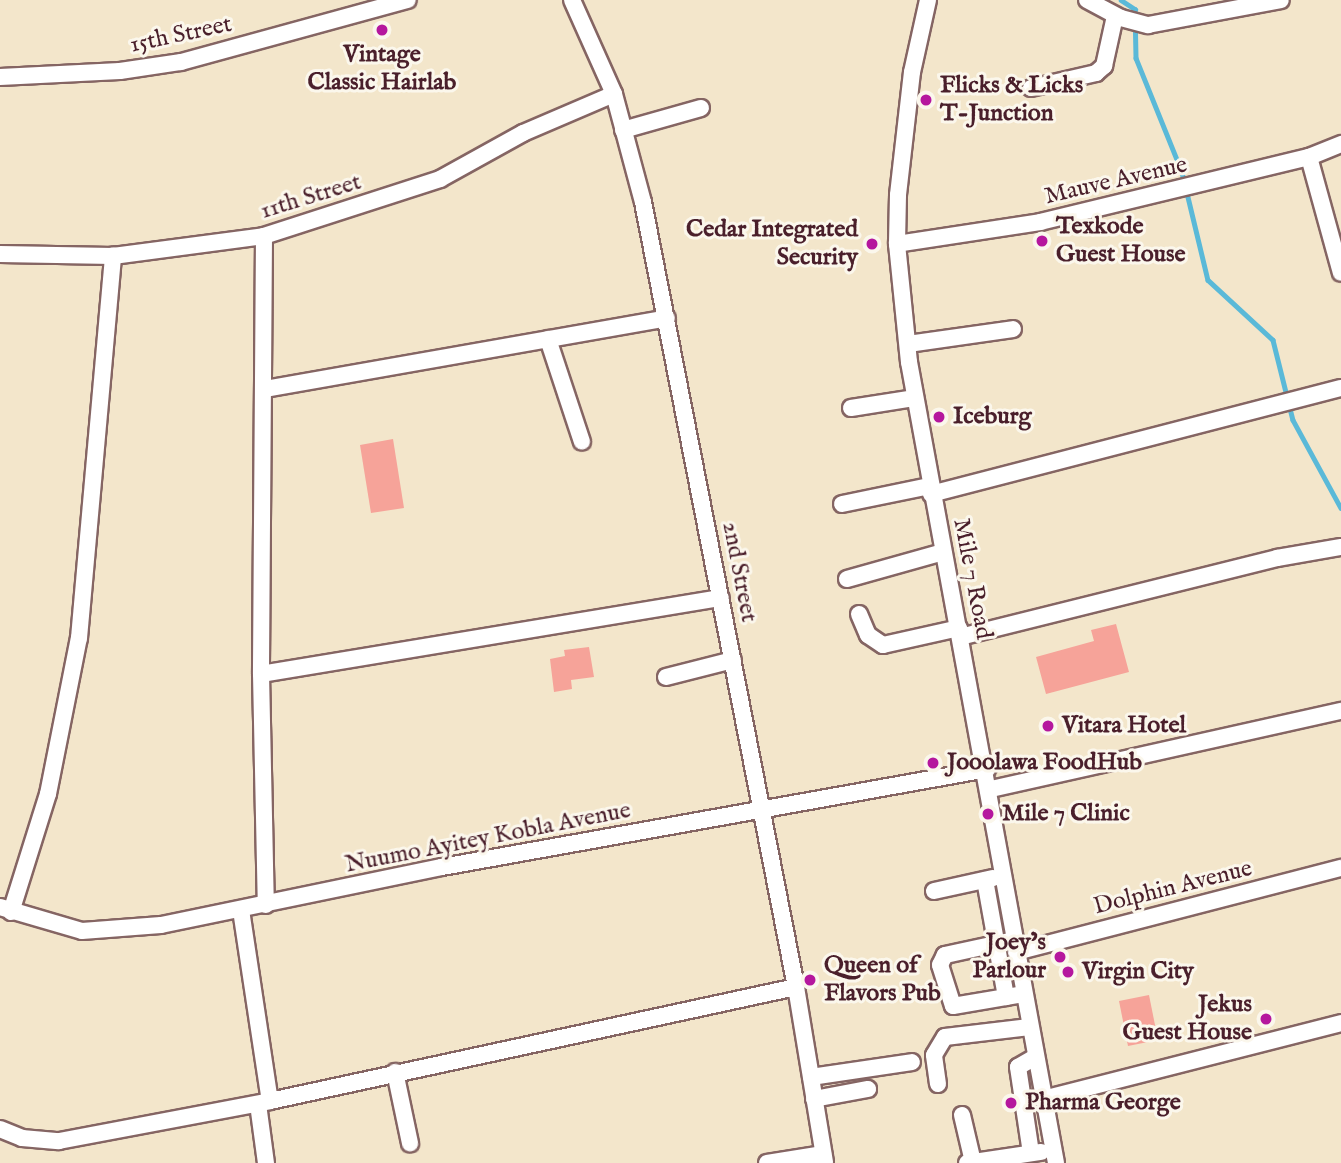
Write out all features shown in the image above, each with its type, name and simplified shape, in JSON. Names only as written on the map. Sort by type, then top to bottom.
[{"type":"street","name":"15th Street","points":[[0,77],[120,71],[181,62],[387,3],[408,0]]},
{"type":"street","name":"2nd Street","points":[[572,0],[614,94],[667,318],[796,987],[824,1158]]},
{"type":"street","name":"Mile 7 Road","points":[[928,0],[901,147],[897,244],[915,398],[991,789],[1023,994],[1055,1157]]},
{"type":"street","points":[[1087,0],[1118,17],[1148,25],[1282,0]]},
{"type":"street","points":[[1031,88],[1096,73],[1104,66],[1118,17]]},
{"type":"street","name":"11th Street","points":[[0,254],[113,256],[264,236],[440,179],[523,133],[614,94]]},
{"type":"street","points":[[624,130],[701,108]]},
{"type":"street","name":"Mauve Avenue","points":[[897,244],[1040,222],[1309,157],[1341,144]]},
{"type":"street","points":[[1309,157],[1341,274]]},
{"type":"street","points":[[264,236],[261,674],[266,905]]},
{"type":"street","points":[[5,910],[48,794],[79,638],[113,256]]},
{"type":"street","points":[[265,388],[667,318]]},
{"type":"street","points":[[908,344],[1013,329]]},
{"type":"street","points":[[548,339],[582,442]]},
{"type":"street","points":[[842,504],[931,490],[1341,388]]},
{"type":"street","points":[[851,408],[915,398]]},
{"type":"street","points":[[859,614],[868,635],[883,645],[959,633],[1277,558],[1341,547]]},
{"type":"street","points":[[846,579],[943,552]]},
{"type":"street","points":[[261,674],[721,598]]},
{"type":"street","points":[[666,677],[733,660]]},
{"type":"street","points":[[991,789],[1341,711]]},
{"type":"street","name":"Nuumo Ayitey Kobla Avenue","points":[[5,910],[82,931],[161,925],[442,867],[987,769]]},
{"type":"street","name":"Dolphin Avenue","points":[[1006,998],[953,1006],[940,965],[945,955],[997,944],[1015,946],[1341,869]]},
{"type":"street","points":[[934,891],[1004,876]]},
{"type":"street","points":[[985,880],[1006,998],[1023,994]]},
{"type":"street","points":[[241,910],[264,1102],[266,1163]]},
{"type":"street","points":[[992,918],[1010,915]]},
{"type":"street","points":[[0,1129],[22,1138],[59,1141],[264,1102],[796,987]]},
{"type":"street","points":[[1043,1099],[1341,1023]]},
{"type":"street","points":[[938,1084],[934,1055],[945,1037],[1029,1027]]},
{"type":"street","points":[[1031,1153],[1018,1068],[1035,1057]]},
{"type":"street","points":[[811,1077],[912,1062]]},
{"type":"street","points":[[395,1072],[411,1143]]},
{"type":"street","points":[[814,1099],[868,1089]]},
{"type":"street","points":[[962,1115],[970,1163],[1031,1153],[1055,1157]]},
{"type":"street","points":[[767,1163],[824,1158]]},
{"type":"building","points":[[393,439],[404,508],[371,513],[360,445]]},
{"type":"building","points":[[1116,624],[1129,672],[1046,694],[1036,657],[1094,641],[1091,630]]},
{"type":"building","points":[[589,647],[594,677],[571,680],[572,689],[554,692],[550,659],[565,656],[564,650]]},
{"type":"building","points":[[1149,995],[1158,1040],[1128,1046],[1119,1001]]},
{"type":"waterway","points":[[1121,0],[1135,9],[1136,58],[1182,172],[1208,280],[1273,340],[1293,420],[1341,508]]},
{"type":"place","name":"Vintage Classic Hairlab","points":[[382,30]]},
{"type":"place","name":"Flicks & Licks T-Junction","points":[[926,100]]},
{"type":"place","name":"Texkode Guest House","points":[[1042,241]]},
{"type":"place","name":"Cedar Integrated Security","points":[[872,244]]},
{"type":"place","name":"Iceburg","points":[[939,417]]},
{"type":"place","name":"Vitara Hotel","points":[[1048,726]]},
{"type":"place","name":"Jooolawa FoodHub","points":[[933,763]]},
{"type":"place","name":"Mile 7 Clinic","points":[[988,814]]},
{"type":"place","name":"Joey’s Parlour","points":[[1060,957]]},
{"type":"place","name":"Virgin City","points":[[1068,972]]},
{"type":"place","name":"Queen of Flavors Pub","points":[[810,980]]},
{"type":"place","name":"Jekus Guest House","points":[[1266,1019]]},
{"type":"place","name":"Pharma George","points":[[1011,1103]]}]
